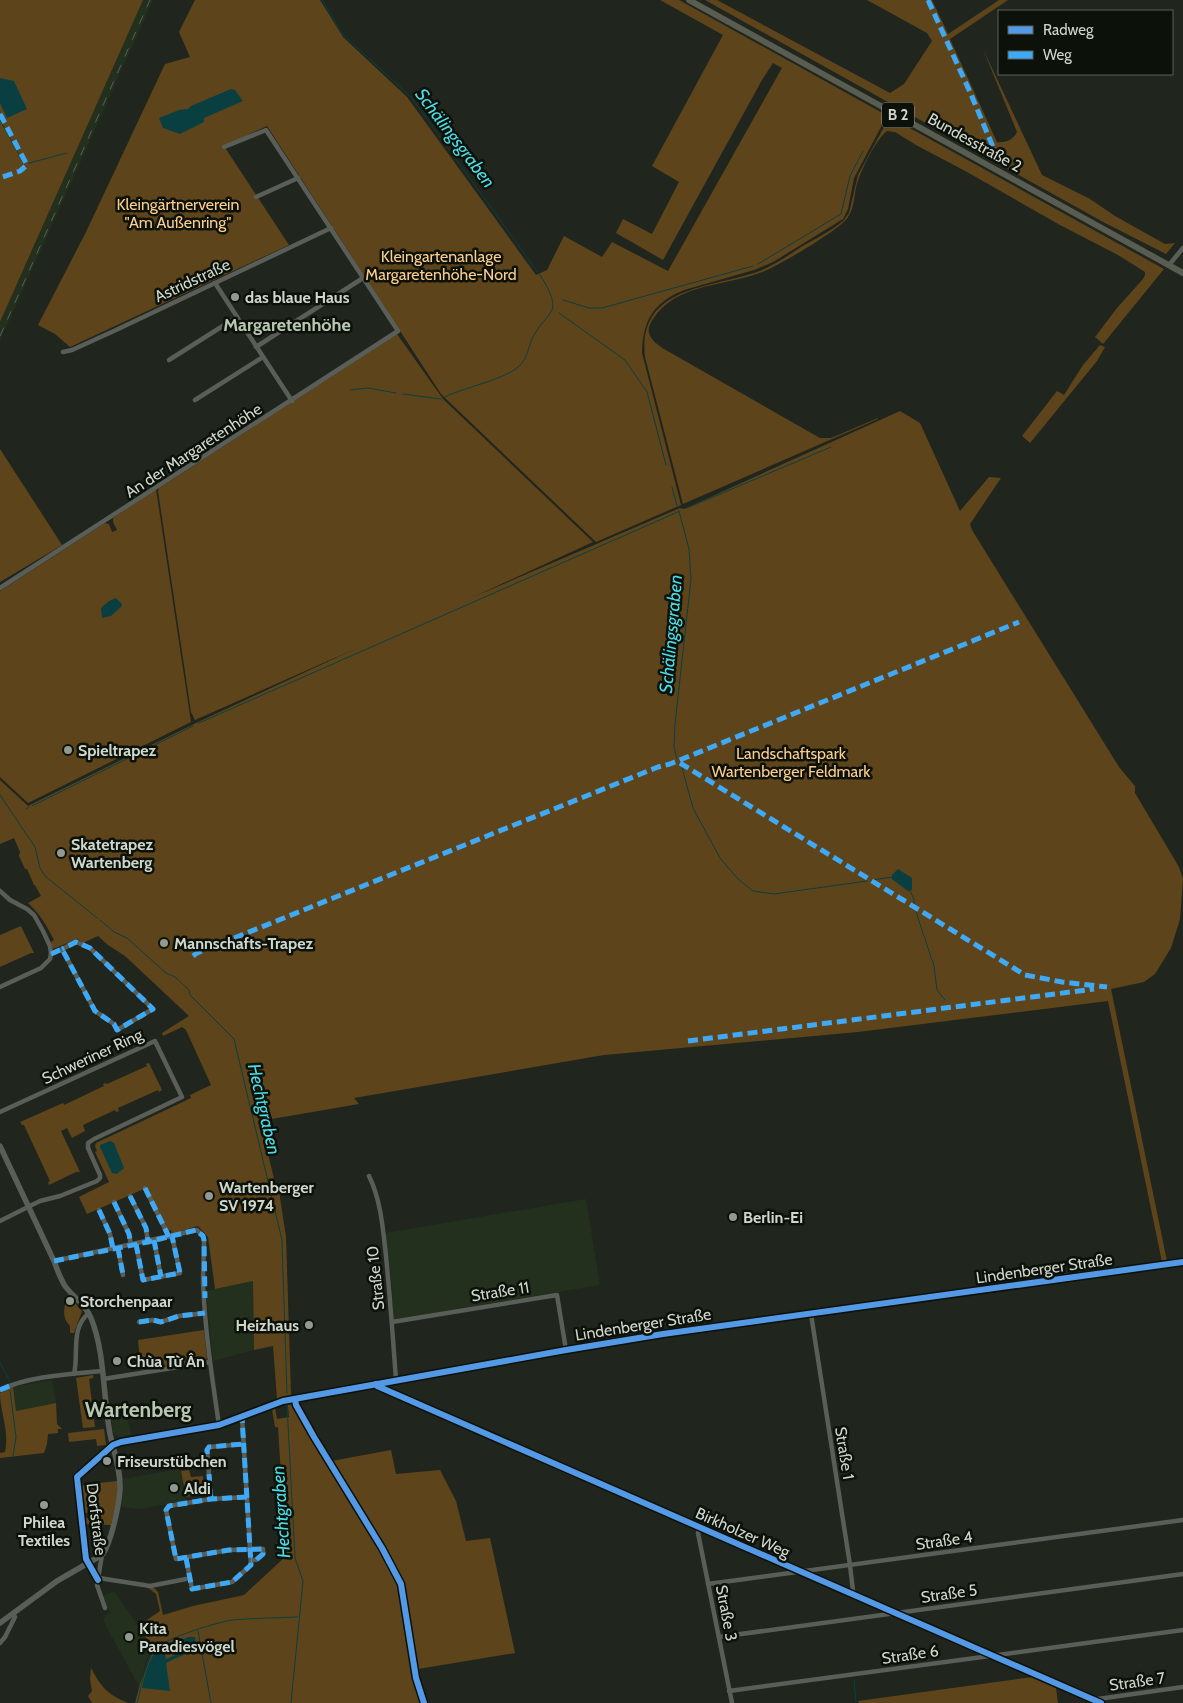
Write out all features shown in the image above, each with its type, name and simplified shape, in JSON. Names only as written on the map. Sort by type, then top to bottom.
[{"type":"main road","name":"Bundesstraße 2","points":[[689,0],[1169,265]]},
{"type":"main road","name":"B 2","points":[[1169,265],[1183,273]]},
{"type":"main road","name":"Dorfstraße","points":[[0,1146],[65,1286],[89,1313],[102,1370],[120,1481],[117,1509],[107,1546],[102,1556],[87,1562],[57,1581],[0,1622]]},
{"type":"street","points":[[224,148],[266,130],[363,278],[256,347]]},
{"type":"street","points":[[256,197],[298,178]]},
{"type":"street","name":"Astridstraße","points":[[63,352],[103,336],[331,228]]},
{"type":"street","points":[[1169,265],[1183,248]]},
{"type":"street","name":"An der Margaretenhöhe","points":[[0,588],[292,402],[398,331],[363,278]]},
{"type":"street","points":[[215,283],[292,402]]},
{"type":"street","points":[[169,360],[237,317]]},
{"type":"street","points":[[195,400],[263,357]]},
{"type":"street","points":[[0,891],[15,903],[31,911],[37,918],[50,946],[51,954],[50,959],[41,968],[0,987]]},
{"type":"street","points":[[51,954],[76,942],[90,948],[153,1009],[117,1030],[114,1024],[95,1011],[62,949]]},
{"type":"street","name":"Schweriner Ring","points":[[0,1112],[155,1040],[182,1097],[94,1139],[88,1144],[100,1178],[79,1189],[40,1201],[28,1207]]},
{"type":"street","name":"Straße 10","points":[[369,1176],[383,1228],[392,1311],[396,1380]]},
{"type":"street","points":[[114,1202],[134,1245],[143,1280],[180,1273],[171,1236],[146,1188]]},
{"type":"street","points":[[130,1196],[146,1228],[148,1242]]},
{"type":"street","points":[[0,1220],[28,1207]]},
{"type":"street","points":[[99,1210],[110,1234],[123,1275]]},
{"type":"street","points":[[54,1261],[196,1230],[203,1236],[205,1313],[219,1425]]},
{"type":"street","points":[[154,1240],[161,1277]]},
{"type":"street","name":"Lindenberger Straße","points":[[113,1445],[219,1425],[284,1401],[566,1350],[663,1334],[1183,1262]]},
{"type":"street","name":"Straße 11","points":[[392,1322],[557,1295],[566,1350]]},
{"type":"street","points":[[74,1374],[77,1363],[77,1335],[83,1319],[89,1313]]},
{"type":"street","points":[[139,1322],[153,1320],[160,1322],[180,1316],[205,1313]]},
{"type":"street","name":"Straße 1","points":[[812,1314],[854,1591],[852,1595]]},
{"type":"street","points":[[103,1379],[210,1362]]},
{"type":"street","points":[[77,1363],[84,1373]]},
{"type":"street","points":[[1,1390],[32,1380],[102,1370]]},
{"type":"street","points":[[390,1381],[390,1392]]},
{"type":"street","name":"Birkholzer Weg","points":[[376,1384],[390,1392],[1098,1702]]},
{"type":"street","points":[[186,1558],[194,1589],[232,1582],[251,1565],[242,1417]]},
{"type":"street","points":[[211,1498],[209,1447],[244,1444]]},
{"type":"street","name":"Dorfstraße","points":[[113,1445],[77,1477],[87,1562],[98,1579],[150,1586],[186,1579]]},
{"type":"street","points":[[247,1497],[211,1498],[166,1507],[175,1557],[178,1559],[229,1550],[261,1548],[264,1551],[256,1560],[250,1560]]},
{"type":"street","name":"Straße 4","points":[[708,1584],[1183,1520]]},
{"type":"street","name":"Straße 3","points":[[699,1528],[698,1533],[732,1703]]},
{"type":"street","name":"Dorfstraße","points":[[102,1556],[98,1591],[105,1608]]},
{"type":"street","name":"Straße 5","points":[[719,1637],[1183,1574]]},
{"type":"street","points":[[0,1643],[15,1618],[13,1614]]},
{"type":"street","name":"Straße 6","points":[[729,1691],[1183,1630]]},
{"type":"street","name":"Straße 7","points":[[1098,1702],[1098,1699],[1183,1687]]},
{"type":"shaded area","points":[[143,0],[153,0],[0,341],[0,322]]},
{"type":"shaded area","points":[[586,1199],[600,1285],[393,1320],[392,1287],[385,1233]]},
{"type":"shaded area","points":[[253,1281],[254,1350],[213,1361],[206,1291]]},
{"type":"shaded area","points":[[52,1380],[56,1403],[16,1411],[13,1387]]},
{"type":"shaded area","points":[[126,1403],[127,1408],[133,1407],[135,1417],[128,1418],[131,1435],[120,1437],[113,1432],[110,1406]]},
{"type":"shaded area","points":[[180,1469],[186,1501],[141,1509],[122,1507],[123,1479]]},
{"type":"shaded area","name":"Kita Paradiesvögel","points":[[114,1591],[154,1649],[146,1660],[140,1688],[103,1618],[110,1612],[102,1597]]},
{"type":"green space","points":[[0,0],[143,0],[0,322]]},
{"type":"green space","points":[[195,0],[320,0],[343,37],[407,97],[536,275],[547,270],[564,236],[602,257],[612,242],[668,271],[782,68],[773,63],[762,80],[663,260],[616,233],[623,219],[652,234],[679,182],[652,166],[723,35],[660,0],[679,0],[886,115],[884,120],[887,121],[890,117],[1164,269],[1103,344],[1095,337],[1117,308],[1143,279],[1145,272],[1118,255],[1060,225],[895,132],[887,131],[882,135],[864,166],[858,182],[852,210],[848,217],[835,229],[790,258],[758,274],[708,286],[677,297],[664,306],[653,319],[649,328],[650,336],[664,349],[820,438],[831,438],[878,419],[683,504],[645,357],[646,333],[653,315],[666,302],[683,293],[767,268],[843,221],[849,213],[858,175],[884,127],[882,125],[854,178],[848,209],[843,219],[773,262],[754,270],[684,290],[673,295],[657,307],[652,314],[645,331],[642,353],[681,505],[596,542],[441,394],[267,126],[224,146],[289,245],[70,347],[55,334],[38,325],[86,232],[165,64],[190,57],[179,32]]},
{"type":"green space","points":[[705,0],[717,0],[890,93],[904,84],[932,41],[927,33],[867,0],[932,0],[948,34],[999,0],[1008,0],[950,39],[997,142],[1009,140],[1017,132],[983,49],[1042,175],[1090,199],[1115,216],[1165,244],[1175,243],[1166,254],[1105,223]]},
{"type":"green space","name":"Landschaftspark Wartenberger Feldmark","points":[[397,334],[443,399],[593,542],[471,598],[680,508],[684,509],[900,411],[920,423],[960,511],[989,477],[1001,478],[970,524],[972,530],[1119,767],[1135,786],[1135,793],[1179,867],[1183,879],[1180,919],[1171,948],[1155,974],[1144,982],[1111,989],[1167,1261],[1162,1262],[1108,1001],[858,1032],[604,1055],[354,1098],[359,1104],[260,1121],[277,1191],[279,1191],[286,1237],[291,1395],[277,1399],[273,1346],[254,1350],[253,1281],[215,1289],[208,1237],[198,1226],[172,1234],[171,1230],[167,1232],[146,1188],[87,1214],[79,1197],[109,1182],[95,1152],[97,1151],[96,1143],[191,1098],[190,1095],[211,1085],[186,1030],[182,1027],[163,1036],[162,1033],[189,1016],[125,956],[98,936],[83,943],[77,939],[53,949],[51,942],[54,940],[46,925],[28,903],[41,896],[27,869],[25,869],[14,838],[0,844],[0,780],[28,806],[196,723],[357,648],[195,720],[191,712],[158,491],[159,488]]},
{"type":"green space","points":[[1100,345],[1105,347],[1097,361],[1030,443],[1022,436],[1057,391],[1064,395],[1083,365]]},
{"type":"green space","points":[[0,449],[62,545],[0,582]]},
{"type":"green space","points":[[156,489],[191,722],[28,803],[0,777],[0,591],[105,523],[109,524],[112,532],[117,530],[113,518]]},
{"type":"green space","points":[[21,926],[34,953],[0,967],[0,935]]},
{"type":"green space","points":[[149,1063],[162,1090],[159,1092],[158,1090],[118,1108],[119,1111],[116,1112],[115,1110],[83,1125],[85,1131],[72,1138],[67,1128],[61,1131],[80,1172],[76,1172],[49,1185],[48,1182],[50,1181],[24,1125],[20,1122],[63,1103],[64,1105],[104,1086],[103,1084],[107,1084],[147,1066],[146,1064]]},
{"type":"green space","points":[[68,1295],[82,1311],[74,1333],[70,1333],[70,1326],[64,1315]]},
{"type":"green space","points":[[204,1330],[206,1360],[141,1370],[138,1340]]},
{"type":"green space","points":[[93,1375],[93,1378],[89,1379],[95,1427],[83,1428],[76,1378]]},
{"type":"green space","points":[[13,1387],[16,1411],[56,1403],[57,1424],[62,1429],[58,1429],[58,1433],[48,1434],[44,1453],[0,1458],[0,1453],[5,1452],[6,1430],[0,1393]]},
{"type":"green space","points":[[293,1404],[326,1462],[391,1450],[396,1474],[440,1470],[456,1501],[466,1541],[490,1538],[515,1653],[418,1669],[423,1696],[427,1703],[135,1703],[140,1684],[154,1649],[138,1626],[160,1611],[156,1594],[147,1587],[153,1587],[158,1592],[163,1615],[193,1606],[244,1595],[286,1556],[278,1427],[275,1427],[272,1409],[275,1408],[277,1419],[289,1417],[288,1405]]},
{"type":"green space","points":[[104,1429],[106,1445],[97,1446],[96,1439],[69,1442],[68,1433]]},
{"type":"green space","points":[[189,1470],[191,1477],[203,1476],[204,1494],[186,1497],[181,1471]]},
{"type":"green space","points":[[82,1475],[82,1485],[117,1481],[118,1486],[118,1497],[111,1525],[86,1524],[88,1560],[83,1519],[92,1517],[93,1513],[99,1511],[98,1509],[83,1514],[79,1480]]},
{"type":"green space","points":[[91,1668],[98,1681],[106,1690],[128,1703],[92,1703],[88,1696],[92,1691]]},
{"type":"green space","points":[[1033,1677],[1056,1688],[1058,1703],[859,1703],[858,1701]]},
{"type":"water","points":[[0,78],[14,81],[27,109],[7,118],[0,103]]},
{"type":"water","points":[[231,89],[235,90],[243,101],[204,118],[204,122],[180,134],[163,128],[159,118],[179,110],[188,109]]},
{"type":"water","points":[[116,598],[122,606],[111,616],[102,618],[101,608]]},
{"type":"water","points":[[898,869],[912,878],[912,890],[908,891],[892,879],[892,875]]},
{"type":"water","points":[[110,1141],[114,1143],[124,1168],[117,1174],[112,1173],[100,1147],[100,1145]]},
{"type":"water","points":[[188,1637],[195,1637],[196,1649],[166,1663],[170,1691],[142,1688],[149,1664],[158,1649],[163,1645],[166,1659],[175,1655],[182,1647],[178,1642]]},
{"type":"waterway","name":"Schälingsgraben","points":[[322,0],[343,35],[411,97],[542,278],[552,298],[552,310],[534,336],[522,363],[516,369],[508,374],[445,397]]},
{"type":"waterway","points":[[0,120],[24,164]]},
{"type":"waterway","points":[[758,264],[841,214],[850,176],[863,151]]},
{"type":"waterway","points":[[29,163],[67,153]]},
{"type":"waterway","points":[[563,300],[589,308],[602,308],[753,266]]},
{"type":"waterway","name":"Schälingsgraben","points":[[559,313],[625,360],[647,392],[666,465]]},
{"type":"waterway","points":[[350,390],[368,388],[396,393]]},
{"type":"waterway","points":[[403,394],[441,399]]},
{"type":"waterway","points":[[687,508],[831,447]]},
{"type":"waterway","name":"Schälingsgraben","points":[[672,487],[677,506]]},
{"type":"waterway","name":"Schälingsgraben","points":[[677,759],[674,747],[675,724],[691,579],[689,549],[679,511]]},
{"type":"waterway","points":[[199,723],[680,511]]},
{"type":"waterway","points":[[32,806],[193,726]]},
{"type":"waterway","name":"Schälingsgraben","points":[[682,768],[693,808],[720,858],[738,879],[753,891],[774,894],[867,881]]},
{"type":"waterway","name":"Hechtgraben","points":[[0,795],[35,847],[40,868],[45,876],[97,918]]},
{"type":"waterway","name":"Schälingsgraben","points":[[873,880],[892,877]]},
{"type":"waterway","name":"Schälingsgraben","points":[[909,889],[914,899],[914,905]]},
{"type":"waterway","name":"Schälingsgraben","points":[[916,912],[934,966],[937,990],[945,1000]]},
{"type":"waterway","name":"Hechtgraben","points":[[100,920],[114,932],[127,938],[166,973],[175,977],[189,990],[190,995],[234,1039],[282,1240],[287,1393]]},
{"type":"waterway","points":[[0,1363],[10,1381]]},
{"type":"waterway","points":[[10,1390],[16,1437],[13,1456]]},
{"type":"waterway","name":"Hechtgraben","points":[[287,1405],[295,1558],[303,1581],[291,1703]]},
{"type":"waterway","name":"Hechtgraben","points":[[137,1703],[144,1674],[152,1653],[170,1640],[226,1621],[298,1617]]},
{"type":"waterway","name":"Hechtgraben","points":[[198,1631],[211,1703]]},
{"type":"waterway","points":[[854,1680],[856,1703]]},
{"type":"railway","points":[[0,336],[150,0]]},
{"type":"marked path","points":[[928,0],[998,159]]},
{"type":"marked path","points":[[0,114],[27,165],[20,171],[0,178]]},
{"type":"marked path","points":[[193,956],[1019,622]]},
{"type":"marked path","points":[[680,763],[1025,975],[1062,982],[1107,987]]},
{"type":"marked path","points":[[51,954],[62,949],[95,1011],[114,1024],[117,1030],[153,1009],[90,948],[76,942],[62,949]]},
{"type":"marked path","points":[[688,1041],[1094,989]]},
{"type":"marked path","points":[[145,1188],[169,1237]]},
{"type":"marked path","points":[[130,1196],[146,1228],[148,1242]]},
{"type":"marked path","points":[[114,1202],[129,1234],[131,1245]]},
{"type":"marked path","points":[[99,1210],[110,1234],[113,1249]]},
{"type":"marked path","points":[[54,1261],[196,1230],[203,1236],[204,1240],[205,1298]]},
{"type":"marked path","points":[[136,1244],[143,1280],[180,1273],[172,1236]]},
{"type":"marked path","points":[[154,1240],[161,1277]]},
{"type":"marked path","points":[[118,1248],[123,1275]]},
{"type":"marked path","points":[[139,1322],[153,1320],[161,1322],[179,1316],[205,1313]]},
{"type":"marked path","points":[[0,1390],[12,1385]]},
{"type":"marked path","points":[[186,1558],[192,1589],[232,1582],[251,1565],[242,1417]]},
{"type":"marked path","points":[[211,1499],[207,1450],[209,1447],[244,1444]]},
{"type":"marked path","points":[[247,1497],[211,1499],[169,1506],[166,1510],[176,1559],[229,1550],[263,1549],[263,1554],[256,1560],[251,1560]]},
{"type":"cycle path","points":[[98,1580],[86,1559],[77,1477],[113,1445],[121,1442],[219,1425],[283,1401],[566,1350],[663,1334],[1183,1262]]},
{"type":"cycle path","points":[[376,1384],[1101,1703]]},
{"type":"cycle path","points":[[295,1399],[296,1405],[314,1437],[382,1548],[401,1584],[416,1678],[424,1703]]},
{"type":"place","name":"das blaue Haus","points":[[235,297]]},
{"type":"place","name":"Spieltrapez","points":[[68,750]]},
{"type":"place","name":"Skatetrapez Wartenberg","points":[[61,853]]},
{"type":"place","name":"Mannschafts-Trapez","points":[[164,943]]},
{"type":"place","name":"Wartenberger SV 1974","points":[[209,1196]]},
{"type":"place","name":"Berlin-Ei","points":[[733,1217]]},
{"type":"place","name":"Storchenpaar","points":[[70,1301]]},
{"type":"place","name":"Heizhaus","points":[[309,1325]]},
{"type":"place","name":"Chùa Từ Ân","points":[[117,1361]]},
{"type":"place","name":"Friseurstübchen","points":[[107,1461]]},
{"type":"place","name":"Aldi","points":[[174,1488]]},
{"type":"place","name":"Philea Textiles","points":[[44,1505]]},
{"type":"place","name":"Kita Paradiesvögel","points":[[129,1637]]},
{"type":"district","name":"Margaretenhöhe","points":[[287,325]]},
{"type":"district","name":"Wartenberg","points":[[138,1410]]},
{"type":"park label","name":"Kleingärtnerverein \"Am Außenring\"","points":[[178,213]]},
{"type":"park label","name":"Kleingartenanlage Margaretenhöhe-Nord","points":[[441,265]]}]
